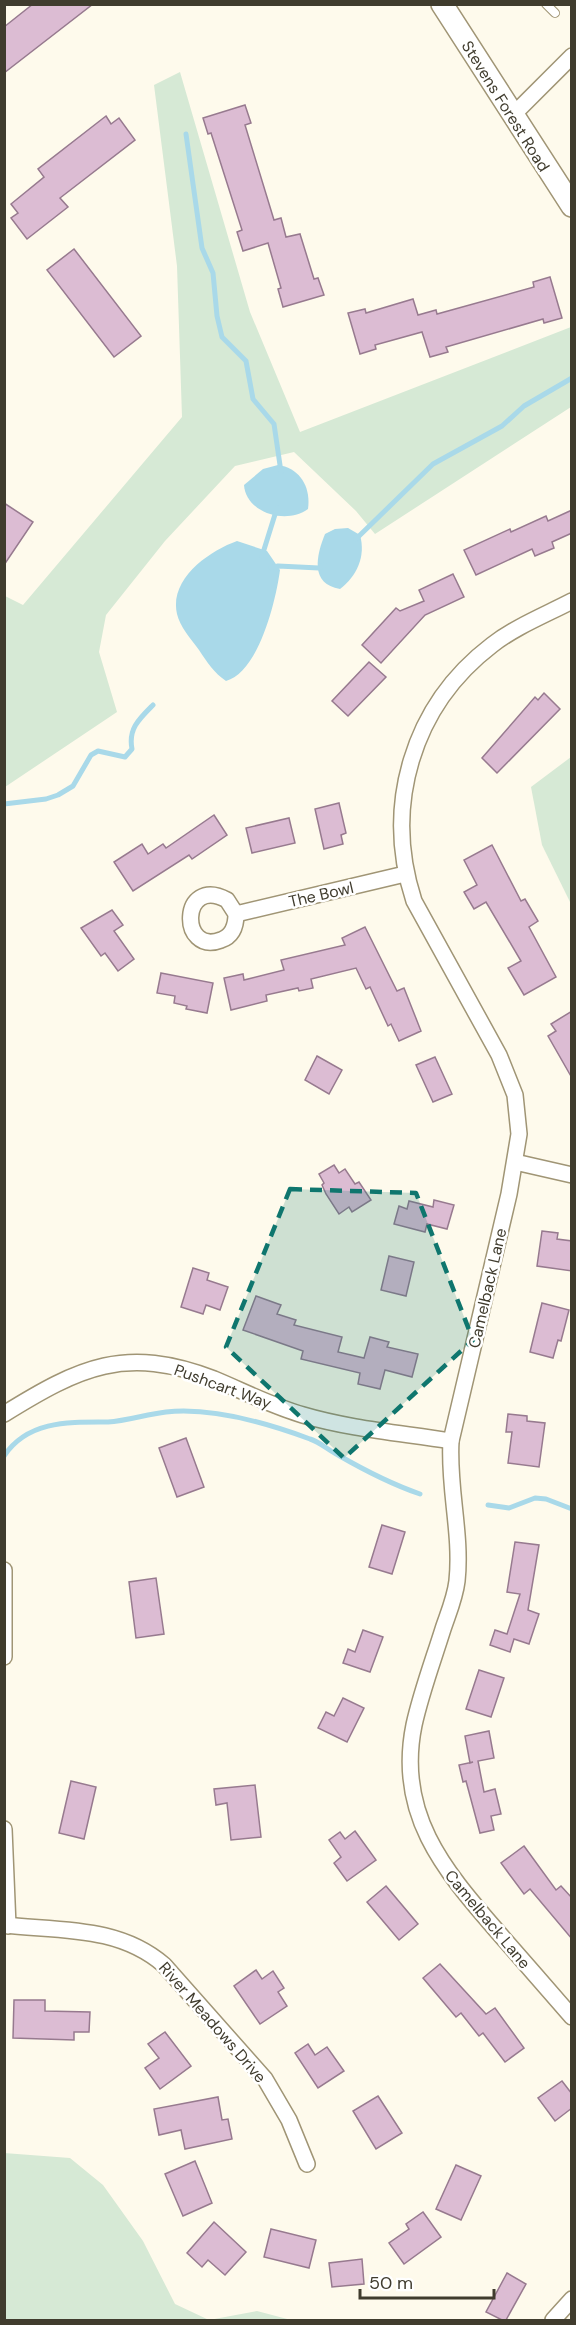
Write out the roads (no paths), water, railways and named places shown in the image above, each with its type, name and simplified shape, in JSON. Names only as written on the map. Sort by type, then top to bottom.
[{"type":"street","name":"Stevens Forest Road","points":[[442,4],[572,206]]},
{"type":"street","points":[[513,115],[572,56]]},
{"type":"street","name":"Camelback Lane","points":[[572,601],[494,644],[464,669],[437,703],[424,724],[409,764],[401,802],[400,833],[405,874],[414,901],[509,1077],[519,1134],[515,1162],[451,1441],[449,1472],[457,1527],[457,1584],[414,1728],[410,1753],[411,1780],[416,1808],[437,1856],[455,1883],[572,2017]]},
{"type":"street","name":"The Bowl","points":[[236,914],[405,874]]},
{"type":"street","points":[[515,1162],[572,1175]]},
{"type":"street","name":"Pushcart Way","points":[[4,1414],[55,1382],[84,1370],[116,1363],[146,1362],[212,1379],[301,1415],[335,1423],[451,1441]]},
{"type":"street","points":[[4,1570],[4,1657]]},
{"type":"street","points":[[4,1829],[6,1926]]},
{"type":"street","name":"River Meadows Drive","points":[[6,1926],[97,1933],[135,1944],[150,1952],[265,2079],[289,2120],[307,2164]]},
{"type":"street","points":[[553,2320],[572,2299]]},
{"type":"lane","points":[[546,4],[555,13]]},
{"type":"water","points":[[278,465],[298,474],[306,486],[308,509],[299,514],[279,516],[269,514],[259,509],[246,495],[244,485],[263,469]]},
{"type":"water","points":[[348,528],[360,535],[361,558],[351,578],[340,589],[330,586],[320,575],[319,551],[325,534],[335,529]]},
{"type":"water","points":[[237,541],[267,551],[280,570],[275,599],[257,650],[238,675],[226,681],[211,667],[183,628],[178,619],[176,601],[185,578],[194,568],[215,552]]},
{"type":"waterway","points":[[186,134],[202,248],[213,273],[217,316],[222,337],[246,361],[253,399],[274,424],[281,472]]},
{"type":"waterway","points":[[356,539],[433,464],[502,426],[524,406],[572,378]]},
{"type":"waterway","points":[[262,556],[277,508]]},
{"type":"waterway","points":[[271,568],[278,566],[319,568],[324,565]]},
{"type":"waterway","points":[[4,804],[46,799],[58,795],[73,786],[91,755],[98,751],[125,757],[132,749],[133,730],[153,705]]},
{"type":"waterway","points":[[4,1456],[14,1444],[37,1429],[65,1423],[108,1422],[166,1412],[202,1412],[258,1422],[314,1440],[368,1471],[420,1494]]},
{"type":"waterway","points":[[488,1505],[509,1508],[535,1498],[546,1499],[572,1509]]}]
